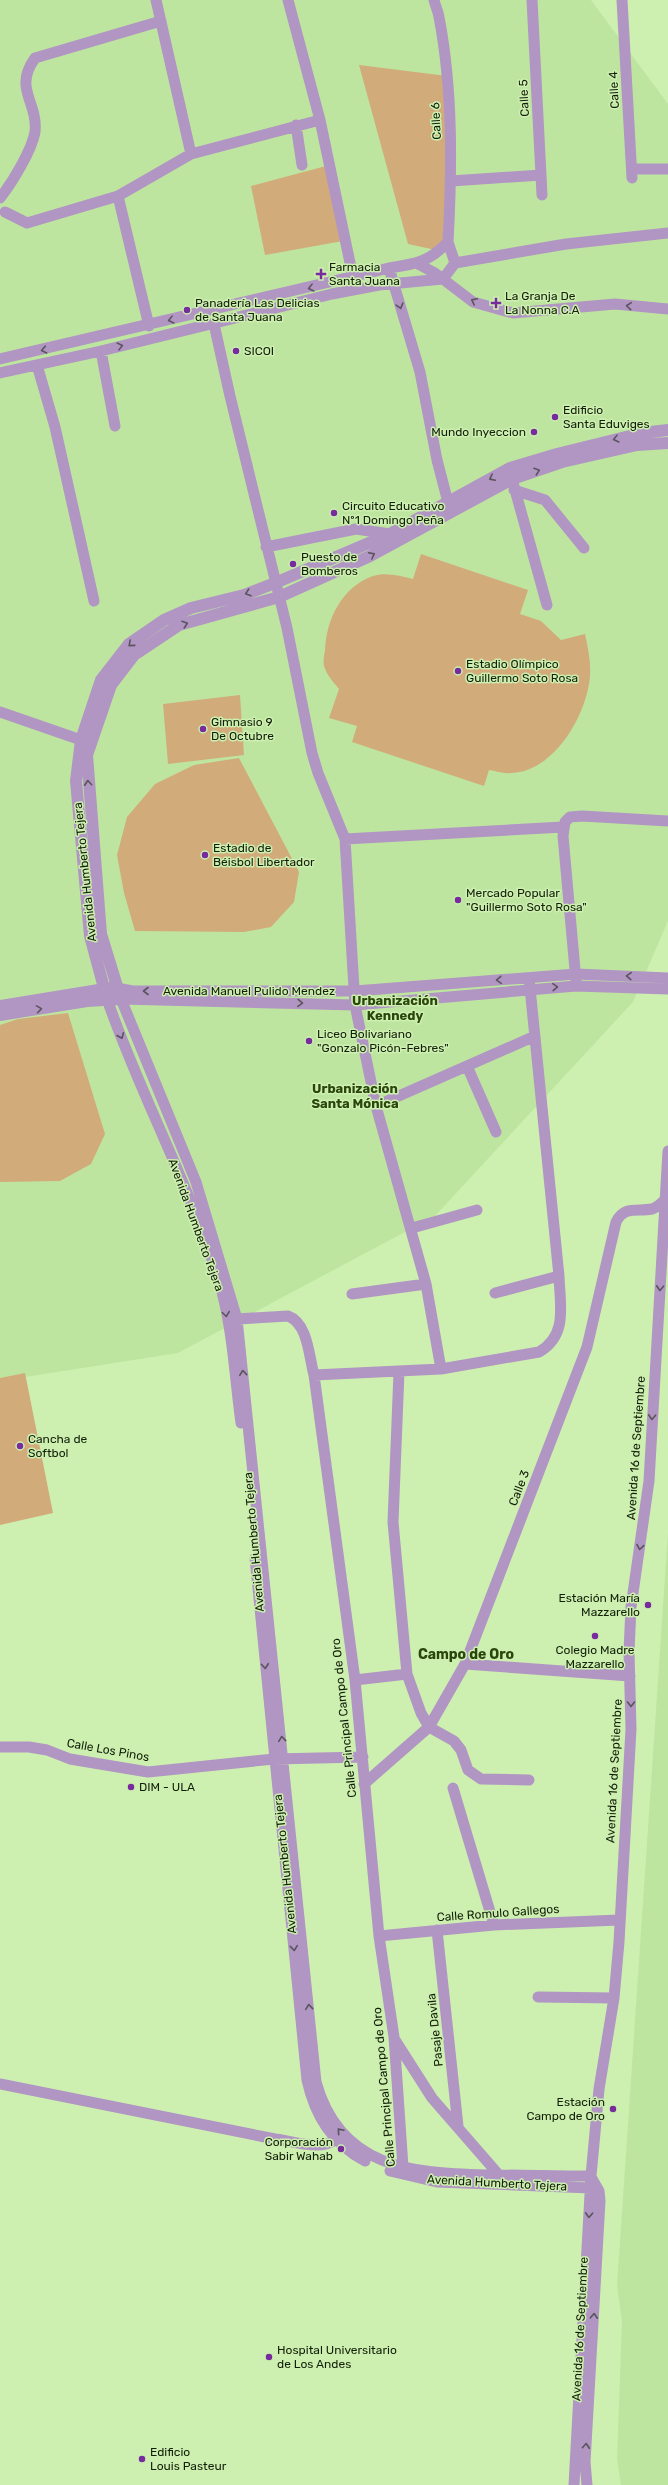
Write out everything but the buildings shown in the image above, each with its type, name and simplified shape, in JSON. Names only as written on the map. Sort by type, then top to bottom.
[{"type":"street","points":[[156,0],[191,154]]},
{"type":"street","points":[[288,0],[320,120],[353,277]]},
{"type":"street","name":"Calle 6","points":[[434,0],[439,16],[447,76],[451,181],[448,242]]},
{"type":"street","name":"Calle 5","points":[[532,0],[542,195]]},
{"type":"street","name":"Calle 4","points":[[622,0],[632,173],[668,169]]},
{"type":"street","points":[[0,198],[9,186],[32,141],[35,131],[25,84],[26,70],[35,58],[161,21]]},
{"type":"street","points":[[5,212],[26,223],[118,196],[191,154],[296,125],[320,120]]},
{"type":"street","points":[[296,125],[302,165]]},
{"type":"street","points":[[451,181],[541,175]]},
{"type":"street","points":[[118,196],[149,326]]},
{"type":"street","points":[[443,280],[455,263],[566,244],[668,233]]},
{"type":"street","points":[[0,359],[149,326],[390,268],[418,264],[437,254],[448,242],[455,263]]},
{"type":"street","points":[[418,264],[473,302],[513,313],[615,304],[668,309]]},
{"type":"street","points":[[390,268],[420,372],[437,460],[449,506]]},
{"type":"street","points":[[0,373],[101,351],[332,294],[394,284],[443,280]]},
{"type":"street","points":[[214,324],[266,547],[287,628],[312,753],[318,774],[345,839],[355,1005],[376,1106],[412,1228],[426,1284],[441,1369]]},
{"type":"street","points":[[101,351],[115,426]]},
{"type":"street","points":[[37,365],[55,427],[94,601]]},
{"type":"street","name":"Avenida Humberto Tejera","points":[[591,2182],[499,2175],[438,2174],[405,2171],[364,2161],[335,2140],[319,2119],[311,2099],[306,2080],[279,1759],[237,1319],[196,1182],[116,988],[101,934],[87,755],[111,685],[134,655],[179,625],[279,597],[370,556],[510,468],[558,454],[642,433],[668,430]]},
{"type":"street","name":"Avenida Humberto Tejera","points":[[591,2182],[437,2182],[376,2159],[349,2141],[333,2124],[322,2103],[316,2082],[245,1449],[225,1307],[217,1278],[186,1192],[103,988],[89,928],[76,781],[81,740],[101,680],[129,644],[164,620],[191,608],[244,595],[275,583],[390,534],[449,506],[513,484],[562,462],[637,445],[668,443]]},
{"type":"street","points":[[513,484],[545,500],[584,548]]},
{"type":"street","points":[[513,484],[547,604]]},
{"type":"street","points":[[266,547],[356,529],[390,534]]},
{"type":"street","points":[[0,712],[81,740]]},
{"type":"street","points":[[576,986],[563,827],[570,817],[582,816],[668,821]]},
{"type":"street","points":[[345,839],[563,827]]},
{"type":"street","name":"Avenida Manuel Pulido Mendez","points":[[0,1006],[103,988],[116,988],[133,991],[355,991],[530,983],[576,974],[668,978]]},
{"type":"street","points":[[314,1375],[441,1369],[539,1352],[551,1345],[558,1334],[560,1324],[559,1276],[530,983]]},
{"type":"street","points":[[0,1015],[107,999],[355,1005],[530,983],[668,990]]},
{"type":"street","points":[[376,1106],[535,1036]]},
{"type":"street","points":[[467,1066],[496,1132]]},
{"type":"street","name":"Avenida 16 de Septiembre","points":[[574,2485],[591,2182],[598,2088],[614,1998],[631,1729],[631,1607],[649,1481],[668,1151]]},
{"type":"street","name":"Calle 3","points":[[364,1784],[429,1727],[465,1664],[587,1347],[616,1222],[624,1212],[631,1209],[652,1209],[664,1200]]},
{"type":"street","points":[[412,1228],[477,1210]]},
{"type":"street","points":[[495,1293],[559,1276]]},
{"type":"street","points":[[352,1294],[426,1284]]},
{"type":"street","name":"Calle Principal Campo de Oro","points":[[237,1319],[288,1316],[295,1318],[301,1326],[314,1375],[355,1680],[379,1936],[394,2037],[405,2171]]},
{"type":"street","points":[[399,1372],[393,1522],[407,1674],[421,1713],[429,1727],[454,1741],[461,1750],[468,1770],[481,1779],[529,1780]]},
{"type":"street","points":[[465,1664],[630,1676]]},
{"type":"street","points":[[355,1680],[407,1674]]},
{"type":"street","name":"Calle Los Pinos","points":[[0,1747],[29,1747],[47,1750],[70,1759],[148,1772],[279,1759],[363,1756]]},
{"type":"street","points":[[453,1788],[494,1925]]},
{"type":"street","name":"Calle Romulo Gallegos","points":[[379,1936],[494,1925],[619,1920]]},
{"type":"street","name":"Pasaje Davila","points":[[437,1930],[458,2126]]},
{"type":"street","points":[[538,1997],[614,1998]]},
{"type":"street","points":[[394,2037],[432,2098],[458,2126],[499,2175]]},
{"type":"street","points":[[0,2084],[275,2139],[320,2145],[330,2144],[335,2140]]},
{"type":"street","name":"Avenida 16 de Septiembre","points":[[586,2485],[585,2462],[600,2201],[599,2190],[591,2182]]},
{"type":"shaded area","name":"Circuito Educativo Nº1 Domingo Peña","points":[[0,0],[591,0],[668,104],[668,921],[633,1002],[435,1216],[178,1353],[0,1381]]},
{"type":"shaded area","points":[[359,65],[447,76],[445,252],[408,244]]},
{"type":"shaded area","points":[[326,166],[343,241],[265,255],[251,186]]},
{"type":"shaded area","name":"Estadio Olímpico Guillermo Soto Rosa","points":[[421,554],[528,590],[520,614],[541,621],[561,640],[585,634],[590,671],[588,691],[575,724],[566,739],[541,763],[527,770],[511,773],[489,770],[484,786],[352,742],[357,726],[329,718],[339,689],[332,681],[324,666],[326,639],[332,616],[344,596],[362,581],[373,576],[388,574],[413,579]]},
{"type":"shaded area","name":"Gimnasio 9 De Octubre","points":[[240,695],[244,755],[168,764],[163,704]]},
{"type":"shaded area","points":[[239,758],[299,872],[294,902],[271,927],[244,932],[135,931],[124,893],[117,855],[127,817],[155,784],[194,765]]},
{"type":"shaded area","points":[[68,1013],[105,1134],[91,1164],[60,1181],[0,1182],[0,1025],[18,1019]]},
{"type":"shaded area","name":"Cancha de Softbol","points":[[25,1373],[53,1513],[0,1525],[0,1378]]},
{"type":"shaded area","points":[[668,1532],[668,2485],[621,2485],[617,2459],[622,2321],[617,2286]]},
{"type":"place","name":"Farmacia Santa Juana","points":[[321,274]]},
{"type":"place","name":"La Granja De La Nonna C.A","points":[[496,303]]},
{"type":"place","name":"Panadería Las Delicias de Santa Juana","points":[[187,310]]},
{"type":"place","name":"SICOI","points":[[236,351]]},
{"type":"place","name":"Edificio Santa Eduviges","points":[[555,417]]},
{"type":"place","name":"Mundo Inyeccion","points":[[534,432]]},
{"type":"place","name":"Circuito Educativo Nº1 Domingo Peña","points":[[334,513]]},
{"type":"place","name":"Puesto de Bomberos","points":[[293,564]]},
{"type":"place","name":"Estadio Olímpico Guillermo Soto Rosa","points":[[458,671]]},
{"type":"place","name":"Gimnasio 9 De Octubre","points":[[203,729]]},
{"type":"place","name":"Estadio de Béisbol Libertador","points":[[205,855]]},
{"type":"place","name":"Mercado Popular \"Guillermo Soto Rosa\"","points":[[458,900]]},
{"type":"place","name":"Liceo Bolivariano \"Gonzalo Picón-Febres\"","points":[[309,1041]]},
{"type":"place","name":"Cancha de Softbol","points":[[20,1446]]},
{"type":"place","name":"Estación María Mazzarello","points":[[648,1605]]},
{"type":"place","name":"Colegio Madre Mazzarello","points":[[595,1636]]},
{"type":"place","name":"DIM - ULA","points":[[131,1787]]},
{"type":"place","name":"Estación Campo de Oro","points":[[613,2109]]},
{"type":"place","name":"Corporación Sabir Wahab","points":[[341,2149]]},
{"type":"place","name":"Hospital Universitario de Los Andes","points":[[269,2357]]},
{"type":"place","name":"Edificio Louis Pasteur","points":[[142,2459]]},
{"type":"district","name":"Urbanización Kennedy","points":[[395,1008]]},
{"type":"district","name":"Urbanización Santa Mónica","points":[[355,1096]]},
{"type":"district","name":"Campo de Oro","points":[[466,1654]]}]
